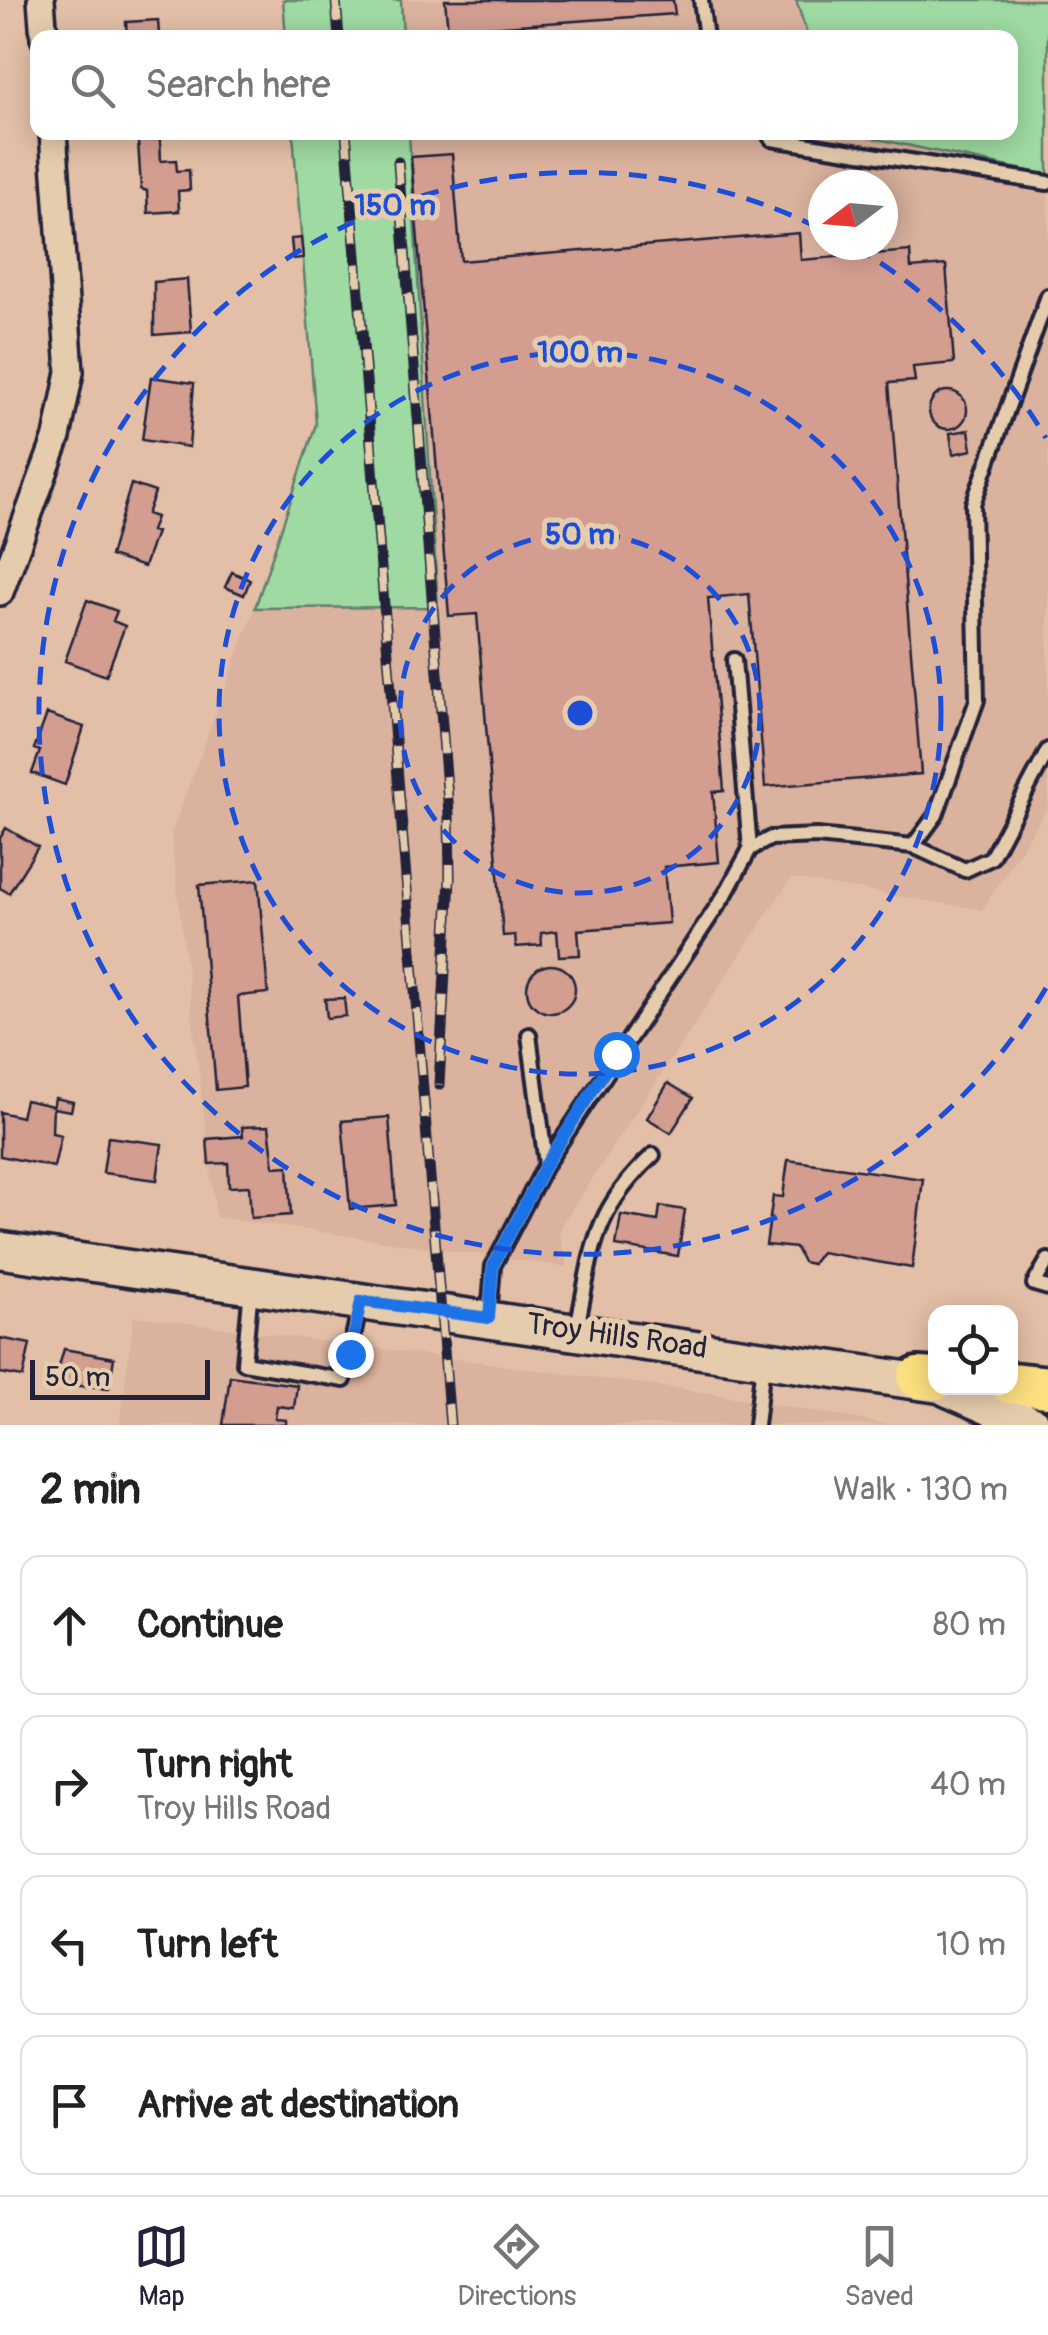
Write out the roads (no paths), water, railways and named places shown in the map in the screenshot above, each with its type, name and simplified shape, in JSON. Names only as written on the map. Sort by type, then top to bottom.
[{"type":"main road","name":"Troy Hills Road","points":[[0,1250],[928,1381]]},
{"type":"main road","points":[[1018,1383],[1048,1386]]},
{"type":"main road","name":"Troy Hills Road","points":[[964,1395],[1032,1425]]},
{"type":"street","points":[[41,0],[43,30]]},
{"type":"street","points":[[0,592],[57,437],[70,372],[54,140]]},
{"type":"lane","points":[[701,0],[705,30]]},
{"type":"lane","points":[[778,140],[1048,183]]},
{"type":"lane","points":[[913,846],[936,815],[977,700],[973,504],[1048,296]]},
{"type":"lane","points":[[734,660],[750,850]]},
{"type":"lane","points":[[489,1318],[493,1266],[546,1164],[726,893],[750,850],[771,838],[817,836],[913,846],[965,870],[991,858],[1048,750]]},
{"type":"lane","points":[[529,1035],[546,1164]]},
{"type":"lane","points":[[576,1331],[605,1211],[619,1187],[653,1155]]},
{"type":"lane","points":[[1048,1260],[1034,1284],[1048,1288]]},
{"type":"lane","points":[[252,1285],[244,1363],[344,1380],[361,1301]]},
{"type":"lane","points":[[756,1425],[764,1356]]},
{"type":"railway","points":[[336,0],[338,30]]},
{"type":"railway","points":[[347,140],[450,1425]]},
{"type":"railway","points":[[398,162],[449,814],[450,878],[439,1085]]}]
